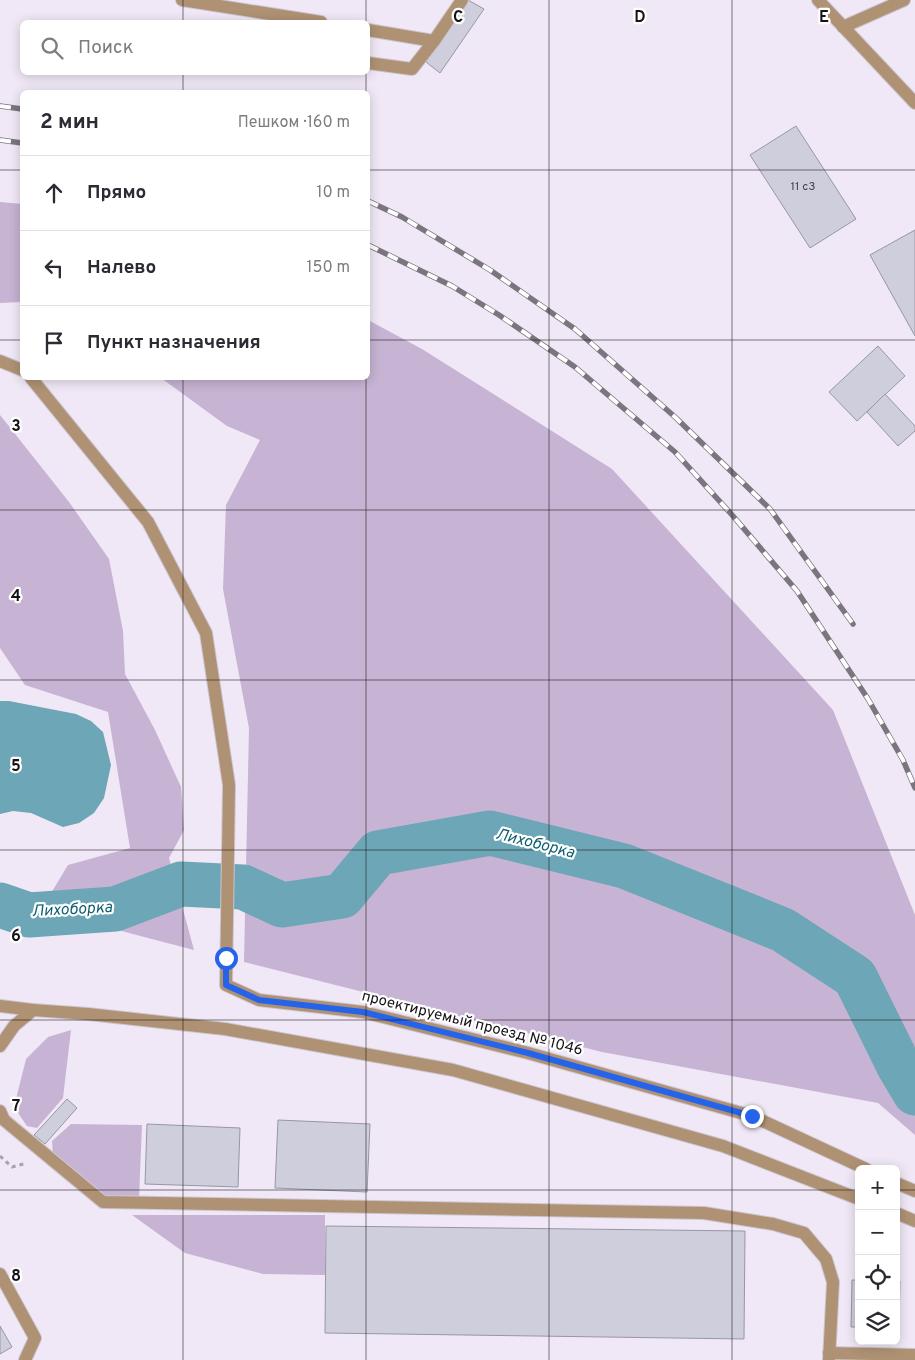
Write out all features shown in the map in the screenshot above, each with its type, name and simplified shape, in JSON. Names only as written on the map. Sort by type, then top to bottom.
[{"type":"street","points":[[182,0],[308,20]]},
{"type":"street","points":[[370,63],[412,69],[462,0]]},
{"type":"street","points":[[818,0],[915,103]]},
{"type":"street","points":[[843,28],[904,0]]},
{"type":"street","points":[[370,30],[434,41]]},
{"type":"street","points":[[0,360],[20,369]]},
{"type":"street","name":"проектируемый проезд № 1046","points":[[33,380],[148,522],[206,633],[229,785],[226,985],[259,1000],[363,1012],[528,1053],[752,1116],[857,1165]]},
{"type":"street","points":[[0,1006],[225,1029],[453,1070],[723,1146],[855,1197]]},
{"type":"street","points":[[0,1046],[14,1026],[33,1010]]},
{"type":"street","points":[[0,1111],[4,1120],[103,1202],[704,1213],[773,1224],[804,1233],[826,1259],[833,1282],[829,1357],[915,1355]]},
{"type":"street","points":[[900,1185],[915,1191]]},
{"type":"street","points":[[900,1215],[915,1221]]},
{"type":"street","points":[[0,1274],[35,1338],[25,1360]]},
{"type":"shaded area","points":[[0,202],[20,204],[20,302],[0,303]]},
{"type":"shaded area","points":[[370,321],[422,349],[612,469],[833,710],[915,915],[915,1135],[878,1103],[602,1052],[244,962],[249,728],[223,589],[226,505],[260,440],[227,426],[164,380],[370,380]]},
{"type":"shaded area","points":[[0,415],[69,502],[109,559],[123,631],[125,674],[155,730],[181,787],[184,830],[169,858],[194,950],[41,910],[68,865],[130,848],[108,712],[25,685],[0,648]]},
{"type":"shaded area","points":[[71,1030],[63,1098],[37,1128],[27,1126],[14,1107],[26,1059],[48,1037]]},
{"type":"shaded area","points":[[71,1124],[142,1125],[139,1199],[103,1198],[53,1155],[52,1141]]},
{"type":"shaded area","points":[[132,1215],[325,1215],[325,1275],[263,1274],[185,1253]]},
{"type":"water","points":[[0,701],[9,701],[76,714],[91,721],[103,732],[111,765],[104,798],[94,813],[79,823],[63,827],[31,813],[13,811],[0,814]]},
{"type":"building","points":[[468,0],[484,9],[440,73],[426,62]]},
{"type":"building","points":[[796,126],[856,219],[810,248],[750,155]]},
{"type":"building","points":[[915,230],[915,336],[870,255]]},
{"type":"building","points":[[878,346],[905,376],[857,421],[829,392]]},
{"type":"building","points":[[885,394],[915,426],[915,431],[898,446],[867,412]]},
{"type":"building","points":[[67,1099],[77,1108],[45,1144],[34,1135]]},
{"type":"building","points":[[278,1120],[370,1124],[367,1192],[275,1188]]},
{"type":"building","points":[[147,1124],[240,1128],[238,1187],[145,1184]]},
{"type":"building","points":[[326,1226],[745,1231],[744,1339],[325,1333]]},
{"type":"building","points":[[852,1280],[855,1280],[855,1327],[851,1327]]},
{"type":"building","points":[[0,1326],[12,1347],[0,1354]]},
{"type":"waterway","name":"Лихоборка","points":[[0,905],[29,915],[115,909],[181,884],[243,887],[282,905],[342,896],[378,853],[490,833],[624,866],[783,930],[855,977],[899,1066],[915,1093]]},
{"type":"railway","points":[[0,106],[20,109]]},
{"type":"railway","points":[[0,140],[20,143]]},
{"type":"railway","points":[[370,202],[402,217],[490,270],[575,329],[675,417],[770,509],[853,624]]},
{"type":"railway","points":[[370,246],[452,286],[499,315],[575,367],[675,452],[797,591],[868,699],[903,760],[915,788]]},
{"type":"route","points":[[226,958],[226,985],[259,1000],[363,1012],[528,1053],[752,1116]]}]
